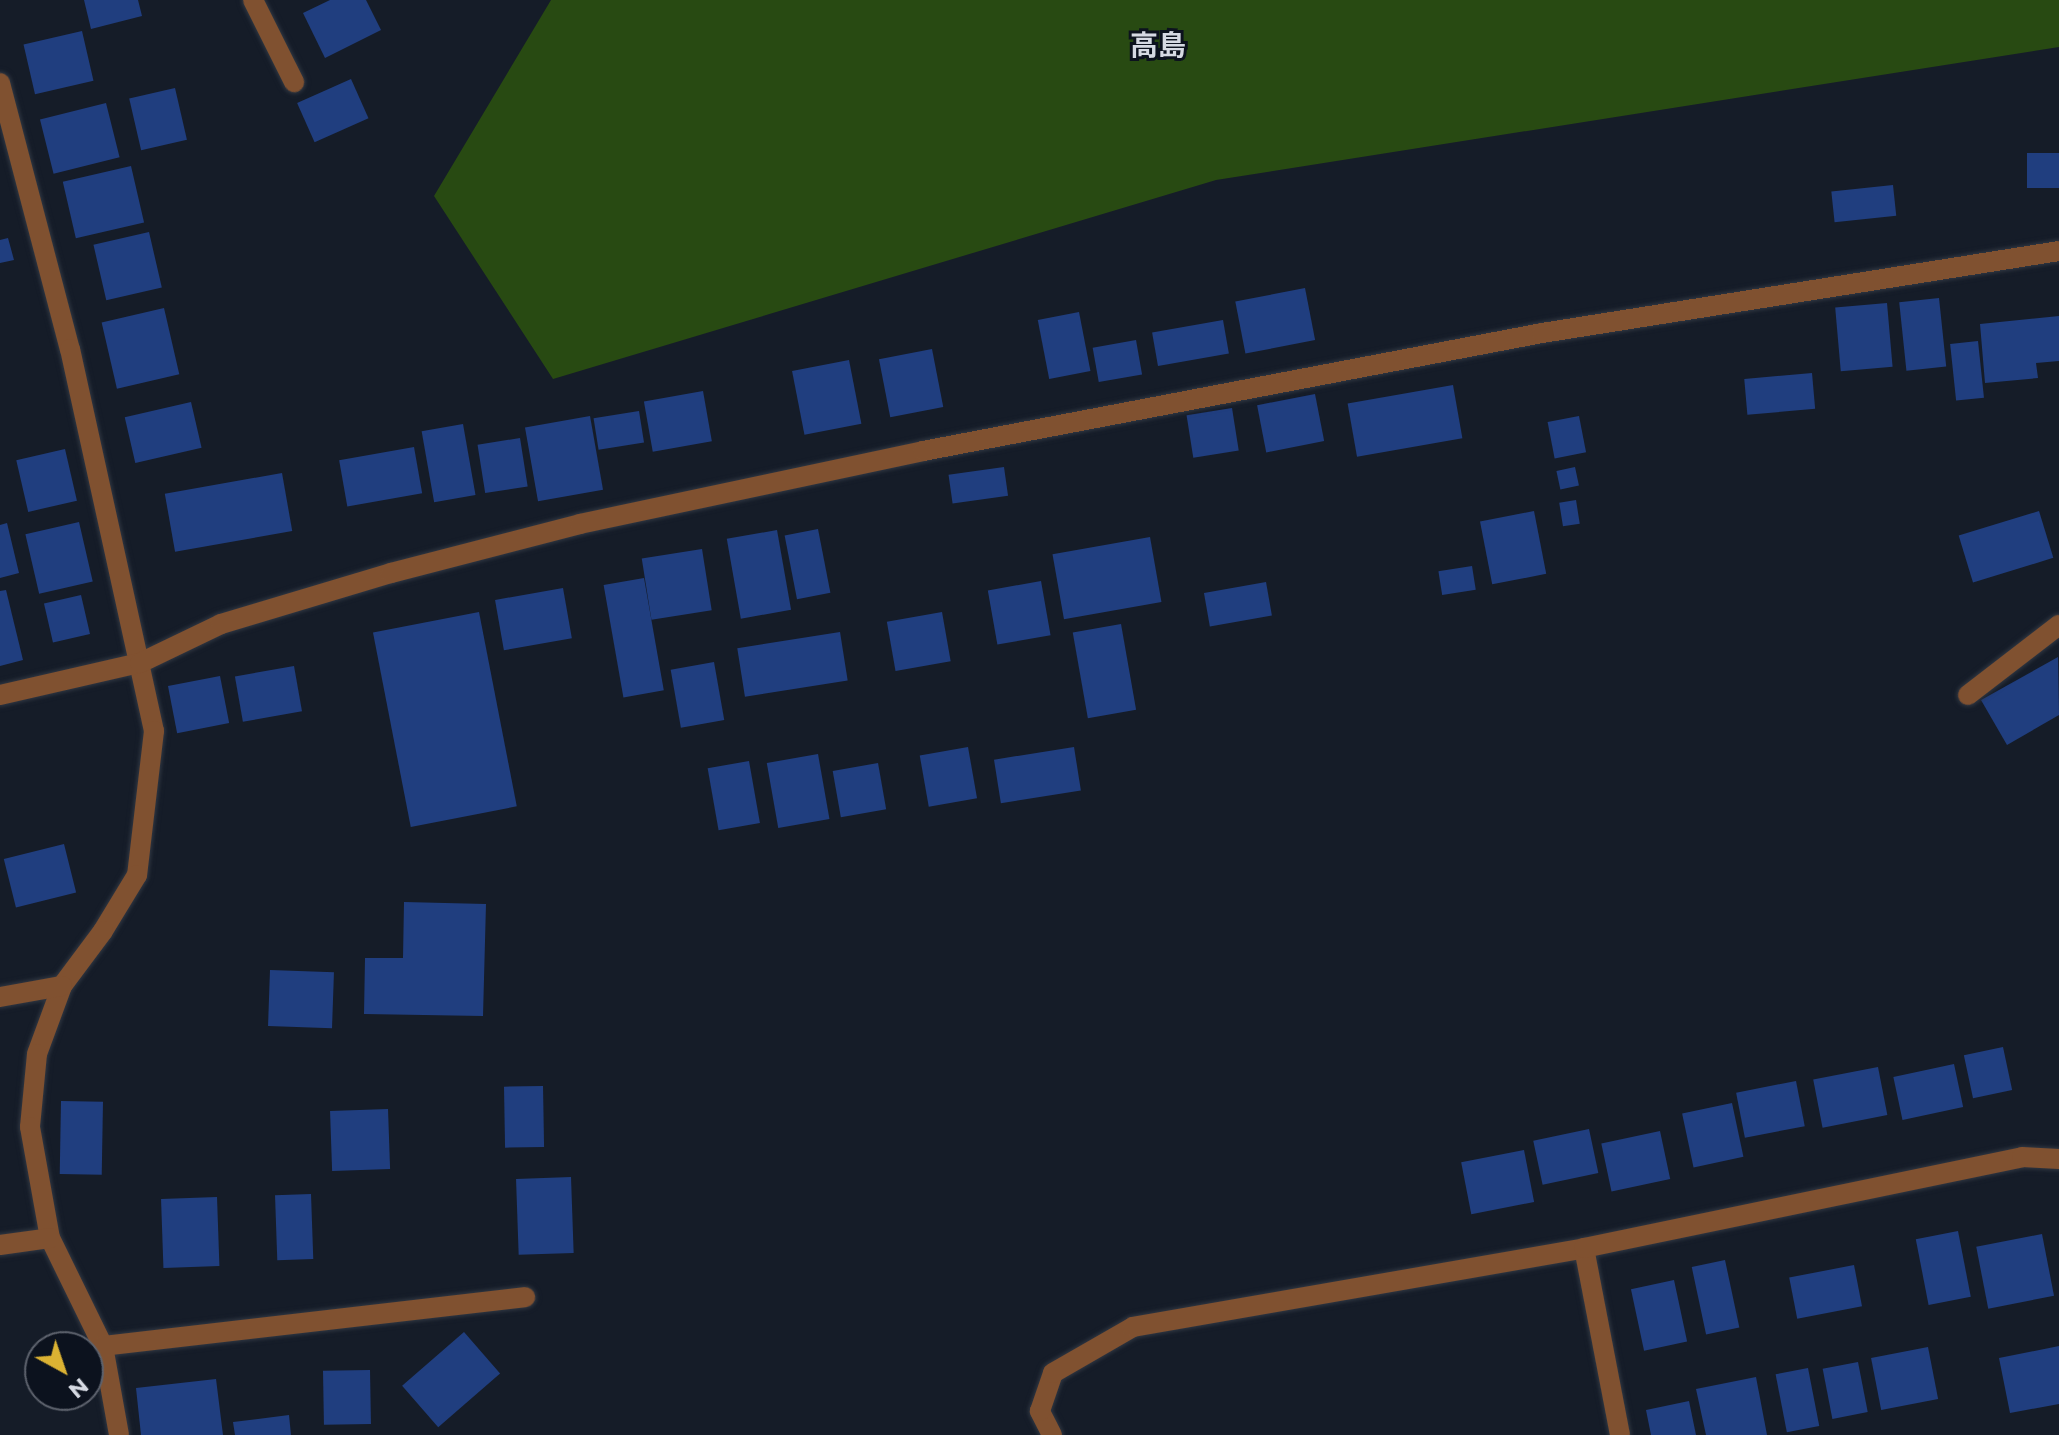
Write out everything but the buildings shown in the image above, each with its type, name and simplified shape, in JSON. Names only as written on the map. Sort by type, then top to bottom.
[{"type":"street","points":[[253,0],[294,82]]},
{"type":"street","points":[[0,83],[70,349],[154,731],[137,875],[103,931],[62,986],[37,1054],[30,1127],[50,1238],[96,1331]]},
{"type":"street","points":[[0,695],[140,663],[221,624],[391,573],[580,524],[923,451],[1542,333],[2059,251]]},
{"type":"street","points":[[1968,695],[2059,625]]},
{"type":"street","points":[[0,997],[62,986]]},
{"type":"street","points":[[1052,1435],[1040,1411],[1053,1373],[1133,1327],[1584,1248],[2022,1157],[2059,1159]]},
{"type":"street","points":[[0,1245],[50,1238]]},
{"type":"street","points":[[1584,1248],[1620,1435]]},
{"type":"street","points":[[104,1346],[525,1297]]},
{"type":"street","points":[[104,1352],[119,1435]]},
{"type":"green space","points":[[551,0],[2059,0],[2059,47],[1216,180],[553,379],[434,196]]},
{"type":"district","name":"高島","points":[[1158,45]]}]
